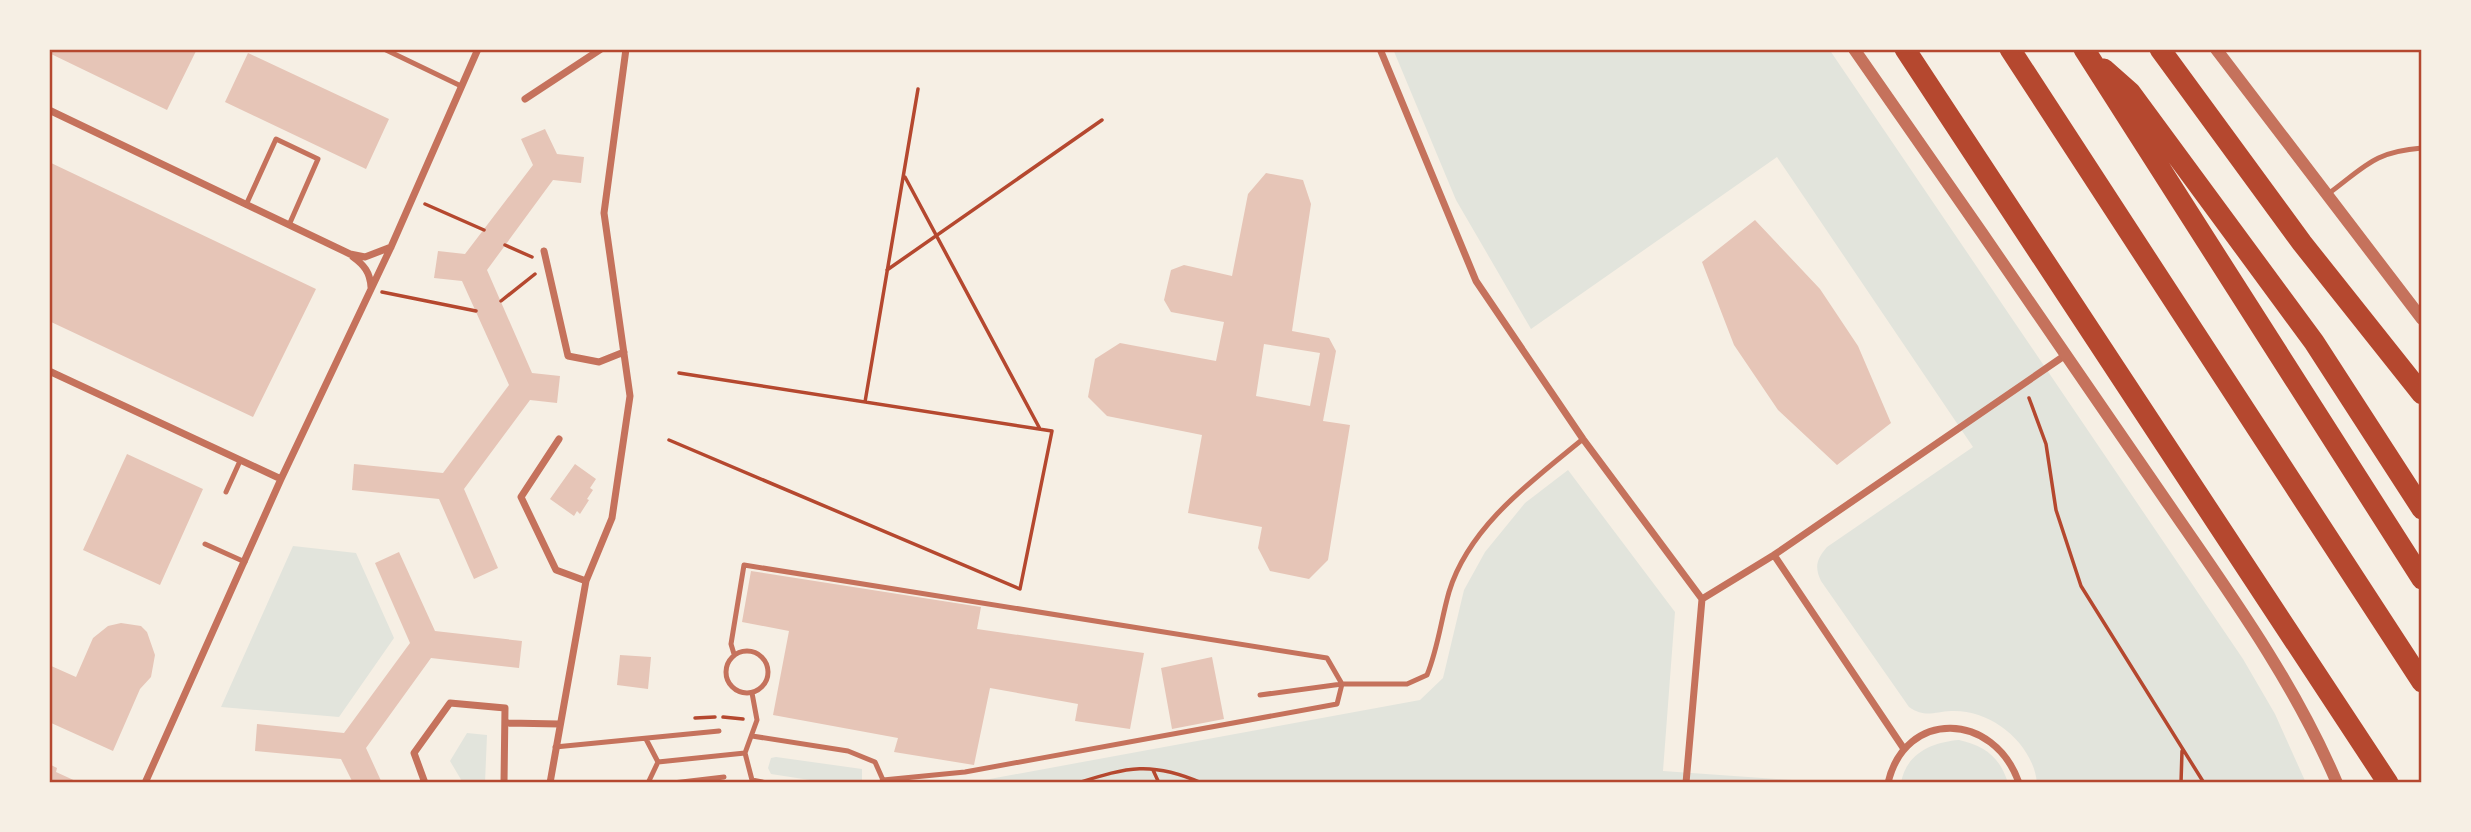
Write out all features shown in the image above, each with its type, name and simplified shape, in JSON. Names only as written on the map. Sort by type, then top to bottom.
[{"type":"highway","points":[[1905,49],[2388,783]]},
{"type":"highway","points":[[1997,49],[2076,148]]},
{"type":"highway","points":[[2010,49],[2422,682]]},
{"type":"highway","points":[[2160,49],[2302,243],[2422,394]]},
{"type":"highway","points":[[2085,51],[2130,92],[2314,342],[2422,509]]},
{"type":"highway","points":[[2085,51],[2422,579]]},
{"type":"street","points":[[145,783],[281,479],[391,247],[478,49]]},
{"type":"street","points":[[525,99],[601,49]]},
{"type":"street","points":[[550,783],[586,581],[612,518],[630,396],[604,213],[626,49]]},
{"type":"street","points":[[1380,49],[1476,281],[1583,439],[1702,599],[1686,783]]},
{"type":"street","points":[[1854,49],[2067,354],[2271,655],[2321,745],[2337,783]]},
{"type":"street","points":[[2216,49],[2422,318]]},
{"type":"street","points":[[49,110],[350,254],[364,265],[370,277],[371,291]]},
{"type":"street","points":[[350,254],[365,257],[391,247]]},
{"type":"street","points":[[544,251],[568,356],[599,362],[624,352]]},
{"type":"street","points":[[1702,599],[1774,555],[2067,354]]},
{"type":"street","points":[[49,371],[281,479]]},
{"type":"street","points":[[559,439],[521,497],[556,570],[586,581]]},
{"type":"street","points":[[1774,555],[1904,750]]},
{"type":"street","points":[[425,783],[414,754],[450,703],[505,708],[504,783]]},
{"type":"street","points":[[505,723],[559,724]]},
{"type":"street","points":[[1888,783],[1892,769],[1904,750],[1921,736],[1941,729],[1962,728],[1982,734],[2000,747],[2013,764],[2019,783]]},
{"type":"lane","points":[[384,49],[461,86]]},
{"type":"lane","points":[[246,205],[276,139],[318,159],[289,225]]},
{"type":"lane","points":[[2329,194],[2366,164],[2390,151],[2422,148]]},
{"type":"lane","points":[[1260,695],[1342,684],[1407,684],[1427,675],[1438,648],[1450,590],[1477,539],[1526,486],[1583,439]]},
{"type":"lane","points":[[226,492],[240,461]]},
{"type":"lane","points":[[205,544],[245,562]]},
{"type":"lane","points":[[734,654],[732,644],[744,565],[1327,658],[1342,684],[1337,704],[965,772],[881,781],[875,762],[848,751],[752,736]]},
{"type":"lane","points":[[747,650],[765,660],[767,680],[752,693],[737,691],[727,681],[726,666],[734,654],[747,650]]},
{"type":"lane","points":[[752,693],[757,720],[745,753],[752,780],[767,783]]},
{"type":"lane","points":[[555,747],[719,731]]},
{"type":"lane","points":[[646,739],[658,762]]},
{"type":"lane","points":[[658,762],[745,753]]},
{"type":"lane","points":[[648,783],[658,762]]},
{"type":"lane","points":[[673,783],[724,777]]},
{"type":"path","points":[[865,402],[918,89]]},
{"type":"path","points":[[887,270],[1102,121]]},
{"type":"path","points":[[904,175],[1040,429]]},
{"type":"path","points":[[412,199],[484,230]]},
{"type":"path","points":[[501,301],[547,264],[505,245]]},
{"type":"path","points":[[371,291],[476,312]]},
{"type":"path","points":[[669,440],[1020,589],[1052,431],[679,373]]},
{"type":"path","points":[[2024,384],[2046,444],[2056,510],[2081,586],[2204,783]]},
{"type":"path","points":[[711,716],[757,720]]},
{"type":"path","points":[[2181,783],[2182,748]]},
{"type":"path","points":[[1078,783],[1129,767],[1180,774],[1202,783]]},
{"type":"path","points":[[1153,770],[1159,783]]},
{"type":"shaded area","points":[[1393,49],[1829,49],[2243,659],[2275,714],[2306,783],[2037,783],[2028,755],[2008,731],[1995,722],[1966,712],[1925,713],[1909,707],[1821,581],[1818,563],[1827,547],[1973,447],[1777,157],[1531,329],[1456,200]]},
{"type":"shaded area","points":[[1568,470],[1675,612],[1663,771],[1792,780],[1792,783],[968,783],[1420,700],[1443,678],[1464,590],[1485,552],[1525,503]]},
{"type":"shaded area","points":[[293,546],[356,553],[394,638],[339,717],[221,707]]},
{"type":"shaded area","points":[[467,733],[487,735],[485,783],[463,783],[450,761]]},
{"type":"shaded area","points":[[1959,740],[1990,754],[2001,766],[2008,783],[1901,783],[1909,764],[1922,751],[1940,743]]},
{"type":"shaded area","points":[[771,758],[862,769],[862,780],[829,783],[771,774],[768,768]]},
{"type":"building","points":[[49,49],[197,49],[167,110],[49,53]]},
{"type":"building","points":[[248,53],[389,119],[366,169],[225,102]]},
{"type":"building","points":[[545,129],[557,154],[584,157],[581,183],[553,180],[487,270],[532,373],[560,376],[557,403],[530,400],[464,489],[498,568],[474,579],[439,499],[352,490],[354,464],[443,473],[509,385],[462,281],[434,278],[438,251],[465,254],[533,165],[521,139]]},
{"type":"building","points":[[49,162],[316,289],[253,417],[49,321]]},
{"type":"building","points":[[1266,173],[1303,180],[1311,204],[1292,331],[1329,338],[1336,351],[1323,421],[1350,425],[1328,560],[1309,579],[1270,571],[1258,548],[1262,527],[1188,513],[1202,435],[1107,416],[1088,397],[1095,359],[1120,343],[1216,361],[1224,322],[1171,312],[1164,300],[1171,270],[1184,265],[1232,276],[1248,194]],"holes":[[[1264,344],[1320,353],[1310,406],[1256,396]]]},
{"type":"building","points":[[1755,220],[1820,289],[1858,346],[1891,423],[1837,465],[1778,410],[1734,345],[1702,262]]},
{"type":"building","points":[[127,454],[203,489],[160,585],[83,550]]},
{"type":"building","points":[[575,464],[596,479],[590,488],[593,490],[587,499],[589,500],[580,514],[577,511],[574,516],[550,499]]},
{"type":"building","points":[[399,552],[435,631],[522,641],[519,668],[431,658],[366,748],[382,783],[353,783],[341,759],[255,751],[257,724],[344,733],[410,643],[375,563]]},
{"type":"building","points":[[751,571],[981,607],[977,629],[1144,653],[1130,729],[1075,721],[1078,704],[990,688],[974,765],[894,752],[898,738],[773,715],[789,631],[742,622]]},
{"type":"building","points":[[121,623],[141,626],[147,632],[155,655],[151,677],[140,689],[113,751],[49,722],[49,665],[76,677],[93,638],[108,626]]},
{"type":"building","points":[[620,655],[651,657],[648,689],[617,685]]},
{"type":"building","points":[[1212,657],[1224,719],[1172,729],[1161,668]]},
{"type":"building","points":[[49,764],[57,768],[56,772],[80,783],[49,783]]}]
